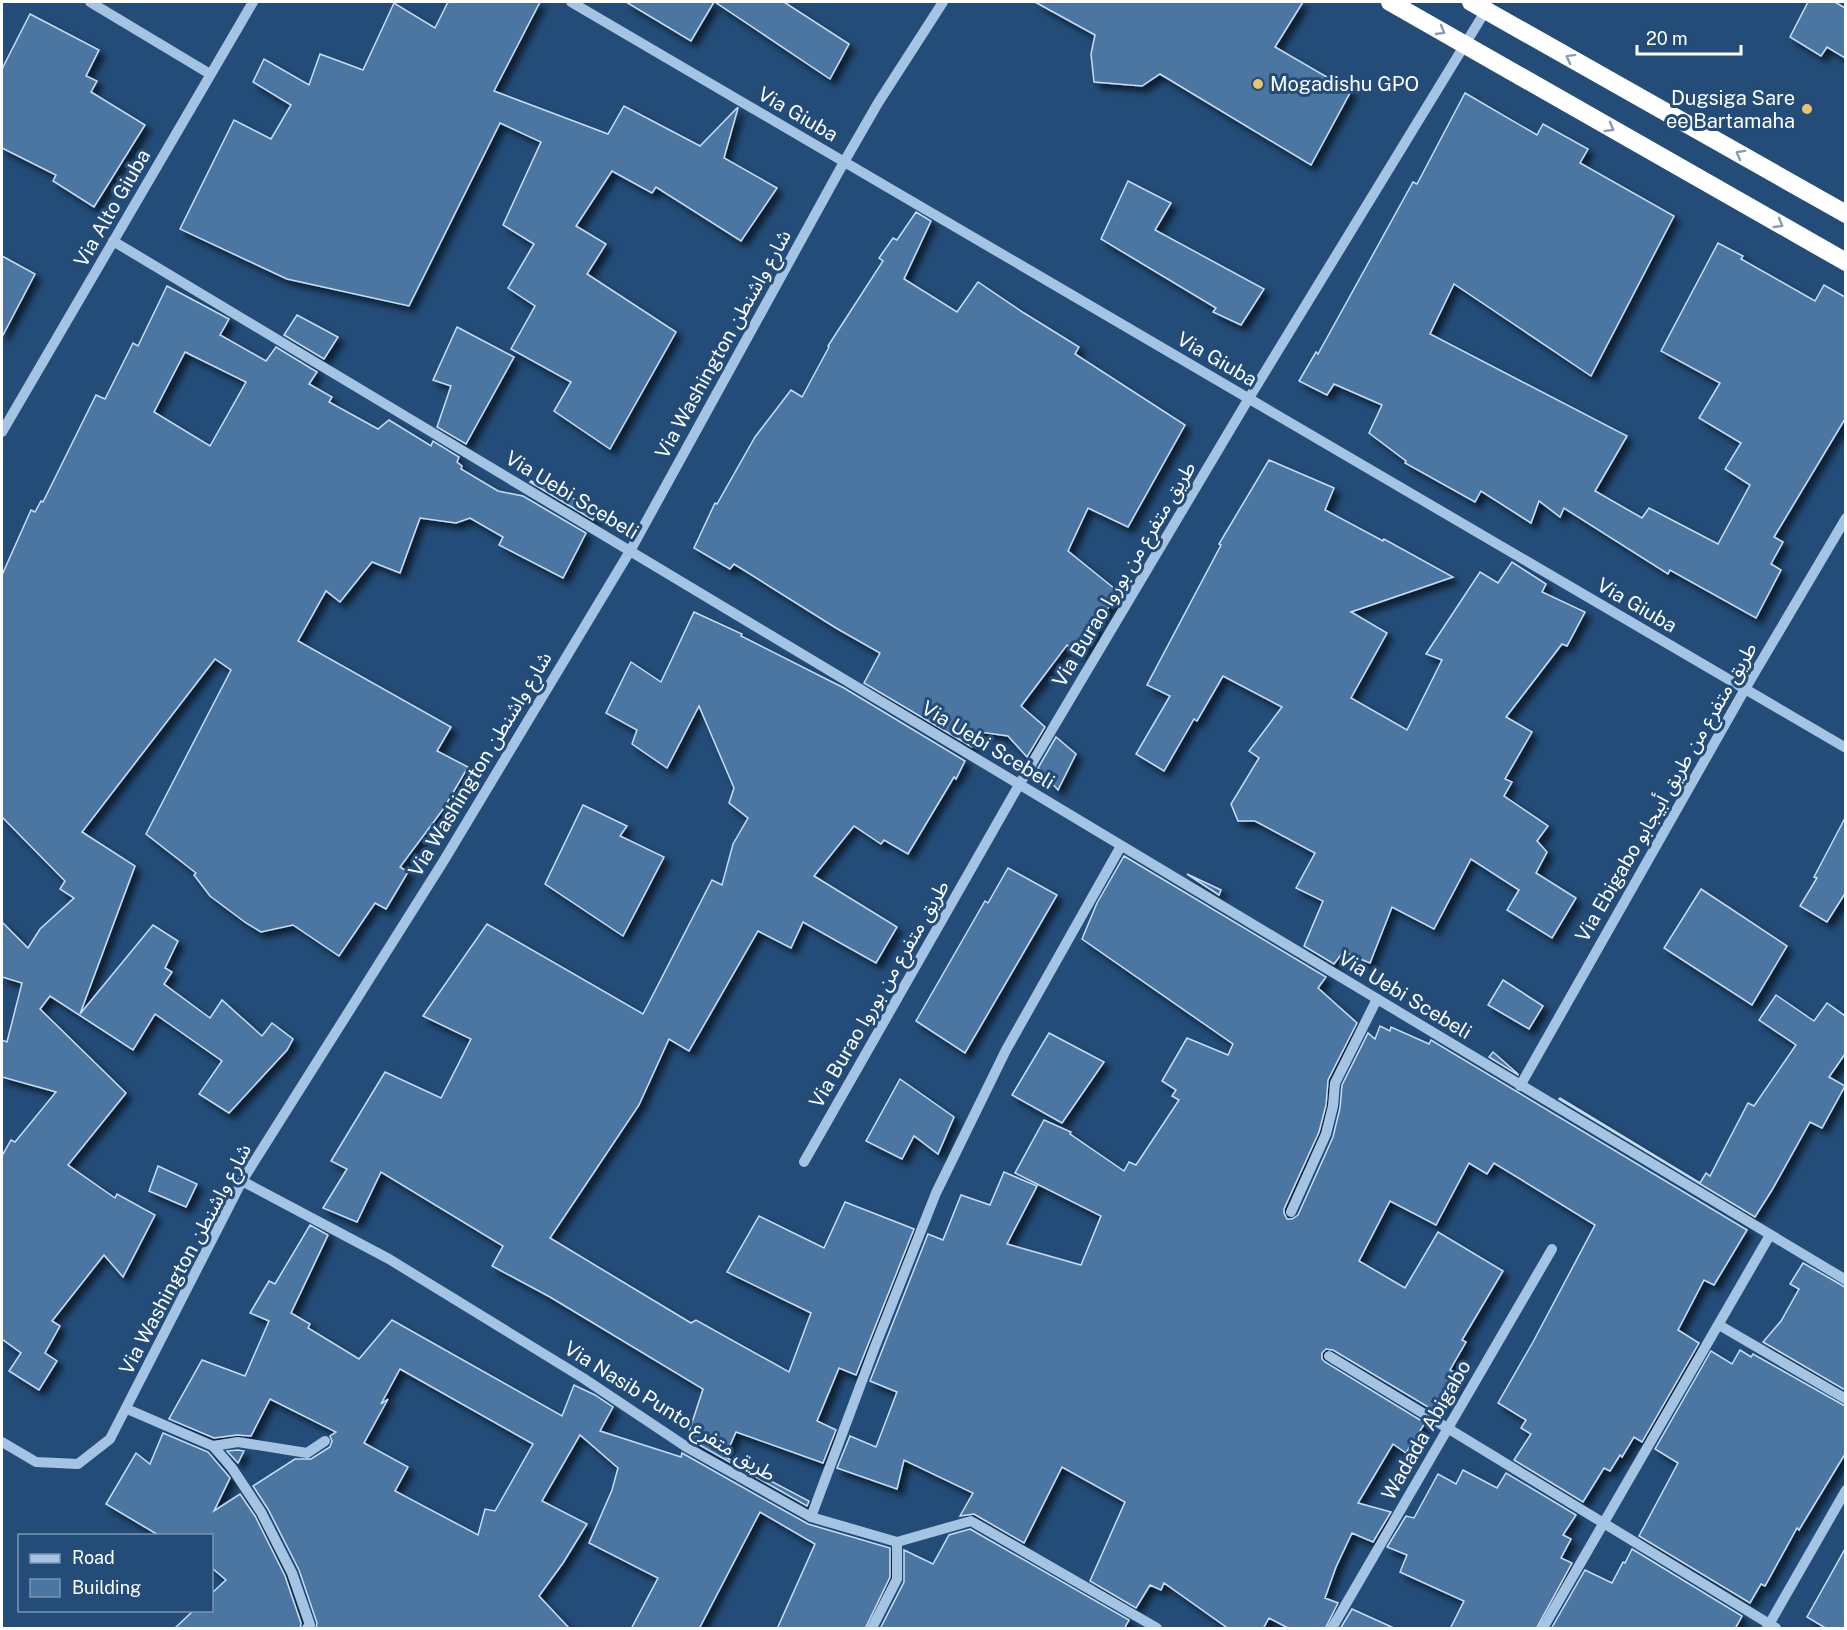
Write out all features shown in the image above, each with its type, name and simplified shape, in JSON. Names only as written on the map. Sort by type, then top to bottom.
[{"type":"highway","points":[[1390,2],[1845,262]]},
{"type":"highway","points":[[1478,6],[1845,214]]},
{"type":"street","points":[[90,2],[210,74]]},
{"type":"street","name":"Via Alto Giuba","points":[[2,432],[253,2]]},
{"type":"street","name":"Via Giuba","points":[[571,2],[1845,748]]},
{"type":"street","name":"Via Washington شارع واشنطن","points":[[2,1442],[36,1462],[78,1464],[110,1439],[242,1181],[443,862],[630,551],[844,162],[878,103],[943,2]]},
{"type":"street","name":"Via Burao طريق متفرع من بوروا","points":[[804,1162],[1019,785],[1249,398],[1464,44],[1478,6]]},
{"type":"street","name":"Via Uebi Scebeli","points":[[113,241],[1845,1280]]},
{"type":"street","name":"Via Ebigabo طريق متفرع من طريق أبيجابو","points":[[1520,1086],[1744,689],[1845,518]]},
{"type":"street","points":[[811,1517],[936,1193],[1006,1050],[1121,846]]},
{"type":"street","points":[[1291,1212],[1326,1134],[1333,1106],[1335,1083],[1377,999]]},
{"type":"street","name":"Via Nasib Punto طريق متفرع","points":[[242,1181],[389,1259],[583,1378],[688,1448],[811,1517],[897,1542]]},
{"type":"street","points":[[1543,1629],[1770,1235]]},
{"type":"street","name":"Wadada Abigabo","points":[[1332,1629],[1552,1249]]},
{"type":"street","points":[[1719,1324],[1845,1399]]},
{"type":"street","points":[[1329,1356],[1771,1627],[1845,1490]]},
{"type":"street","points":[[127,1409],[213,1446],[232,1468],[261,1512],[292,1573],[310,1625],[307,1629]]},
{"type":"street","points":[[213,1446],[238,1442],[307,1453],[325,1441]]},
{"type":"street","points":[[872,1629],[897,1579],[897,1542],[971,1521],[1137,1624],[1157,1629]]},
{"type":"building","points":[[448,2],[540,2],[494,91],[608,134],[624,106],[700,146],[738,108],[724,158],[777,188],[741,241],[656,187],[652,193],[612,171],[576,226],[606,244],[587,274],[676,332],[610,449],[554,411],[571,382],[511,349],[535,306],[508,288],[534,244],[503,225],[541,142],[500,123],[409,306],[287,279],[180,229],[234,120],[271,139],[291,105],[253,82],[264,59],[309,85],[320,54],[363,70],[394,3],[435,28]]},
{"type":"building","points":[[626,2],[714,2],[691,41]]},
{"type":"building","points":[[715,2],[784,2],[849,44],[830,79]]},
{"type":"building","name":"Mogadishu GPO","points":[[1035,2],[1303,2],[1275,47],[1351,91],[1311,165],[1160,74],[1142,86],[1094,82],[1091,54],[1095,35]]},
{"type":"building","points":[[1808,2],[1835,2],[1845,8],[1845,58],[1827,47],[1821,56],[1790,37]]},
{"type":"building","points":[[30,14],[99,50],[86,76],[97,81],[91,92],[145,125],[94,207],[53,181],[56,175],[2,148],[2,69]]},
{"type":"building","points":[[1465,93],[1537,135],[1543,124],[1588,149],[1580,163],[1674,216],[1591,376],[1454,284],[1430,334],[1627,436],[1595,491],[1642,518],[1649,508],[1718,544],[1750,485],[1725,469],[1741,443],[1699,418],[1720,383],[1661,351],[1718,243],[1743,256],[1741,259],[1815,301],[1824,285],[1845,297],[1845,419],[1774,537],[1783,542],[1771,564],[1781,570],[1756,618],[1670,570],[1668,574],[1564,508],[1560,517],[1539,501],[1531,523],[1481,491],[1475,502],[1405,463],[1406,461],[1369,433],[1382,405],[1334,384],[1327,395],[1299,381],[1316,352],[1318,354],[1413,182],[1417,184]]},
{"type":"building","points":[[1128,181],[1171,203],[1155,230],[1264,289],[1241,325],[1213,312],[1216,308],[1101,239]]},
{"type":"building","points":[[916,212],[931,221],[904,279],[957,312],[978,282],[1079,347],[1075,354],[1185,425],[1128,527],[1088,508],[1068,551],[1120,593],[1094,626],[1098,629],[1079,655],[1067,645],[1021,706],[1045,727],[1027,757],[1008,736],[980,732],[972,747],[864,683],[880,653],[734,564],[730,569],[694,548],[715,503],[717,504],[755,437],[791,390],[802,397],[828,346],[883,261],[879,258],[893,238],[897,240]]},
{"type":"building","points":[[2,256],[35,274],[2,337]]},
{"type":"building","points":[[167,286],[229,319],[220,335],[266,361],[276,347],[317,372],[309,384],[332,397],[329,402],[378,429],[389,420],[431,446],[433,441],[459,457],[457,462],[462,466],[461,469],[498,491],[523,496],[586,533],[563,578],[499,545],[503,537],[470,518],[456,523],[420,518],[400,573],[372,562],[340,602],[326,591],[298,641],[451,727],[437,751],[468,767],[444,808],[400,867],[408,872],[386,909],[375,903],[339,956],[293,925],[261,932],[246,923],[210,896],[194,875],[196,873],[146,834],[231,670],[215,659],[82,832],[135,866],[80,1014],[153,925],[178,941],[165,968],[172,972],[164,984],[210,1018],[222,1000],[262,1036],[272,1023],[293,1039],[287,1050],[229,1113],[199,1094],[222,1061],[155,1014],[133,1050],[50,996],[40,1009],[126,1093],[68,1165],[115,1198],[117,1194],[155,1215],[123,1277],[104,1255],[52,1321],[60,1326],[45,1353],[57,1361],[39,1390],[9,1371],[21,1353],[2,1339],[2,1156],[11,1140],[15,1142],[56,1092],[2,1077],[2,1040],[7,1042],[22,983],[2,977],[2,922],[28,948],[40,929],[74,898],[60,889],[65,881],[2,817],[2,575],[31,510],[35,512],[41,501],[43,502],[96,395],[105,399],[133,343],[138,346]],"holes":[[[185,352],[246,382],[210,446],[154,412]]]},
{"type":"building","points":[[297,315],[338,337],[324,359],[284,335]]},
{"type":"building","points":[[457,327],[514,357],[466,444],[437,427],[451,386],[433,380]]},
{"type":"building","points":[[1269,460],[1334,488],[1325,510],[1453,577],[1351,612],[1387,633],[1351,698],[1407,730],[1442,660],[1426,654],[1480,572],[1498,583],[1512,562],[1546,584],[1542,592],[1585,612],[1567,646],[1562,644],[1506,717],[1532,732],[1505,779],[1512,782],[1504,796],[1548,826],[1537,841],[1547,852],[1536,873],[1576,898],[1552,938],[1507,910],[1519,890],[1471,859],[1434,929],[1392,907],[1370,963],[1343,952],[1334,964],[1304,946],[1323,901],[1296,888],[1315,853],[1255,821],[1238,821],[1231,804],[1259,758],[1249,751],[1282,707],[1223,676],[1197,721],[1194,719],[1164,771],[1136,754],[1170,696],[1147,685],[1221,545],[1219,544]]},
{"type":"building","points":[[530,482],[598,509],[593,520]]},
{"type":"building","points":[[694,612],[742,634],[741,636],[844,688],[965,761],[908,854],[884,840],[881,844],[854,826],[814,876],[897,927],[876,963],[803,922],[791,948],[758,931],[689,1051],[669,1039],[639,1105],[550,1238],[691,1323],[696,1320],[789,1372],[811,1313],[727,1272],[759,1216],[824,1248],[845,1202],[914,1229],[856,1375],[839,1368],[817,1421],[836,1430],[823,1463],[736,1432],[725,1457],[809,1501],[807,1506],[687,1438],[703,1389],[550,1297],[492,1266],[503,1246],[381,1172],[357,1222],[323,1208],[347,1169],[331,1161],[385,1072],[441,1098],[471,1039],[423,1016],[487,924],[643,1014],[712,880],[722,885],[733,844],[748,818],[729,803],[734,788],[699,706],[667,768],[632,744],[637,730],[606,713],[631,662],[661,682]]},
{"type":"building","points":[[1056,737],[1076,754],[1058,790],[1038,768]]},
{"type":"building","points":[[583,805],[627,826],[620,836],[664,857],[623,936],[545,884]]},
{"type":"building","points":[[1845,818],[1845,895],[1827,922],[1800,906],[1817,878],[1814,877]]},
{"type":"building","points":[[1124,856],[1326,977],[1318,988],[1357,1023],[1328,1080],[1326,1105],[1319,1132],[1284,1209],[1287,1219],[1298,1215],[1333,1137],[1340,1108],[1342,1085],[1368,1033],[1375,1039],[1380,1026],[1390,1031],[1391,1027],[1429,1044],[1431,1040],[1747,1230],[1714,1285],[1704,1280],[1678,1330],[1699,1343],[1642,1442],[1634,1437],[1610,1471],[1604,1468],[1583,1502],[1514,1460],[1531,1434],[1521,1428],[1526,1420],[1498,1403],[1595,1225],[1494,1163],[1487,1174],[1469,1163],[1436,1225],[1390,1201],[1359,1261],[1405,1288],[1438,1232],[1503,1271],[1462,1340],[1466,1342],[1450,1370],[1458,1374],[1441,1405],[1437,1403],[1433,1410],[1333,1350],[1326,1349],[1322,1353],[1322,1359],[1325,1362],[1425,1423],[1406,1453],[1393,1444],[1358,1503],[1391,1512],[1373,1542],[1352,1533],[1325,1598],[1338,1603],[1325,1629],[1290,1629],[1269,1618],[1263,1629],[1229,1629],[1164,1583],[1161,1590],[1150,1585],[1136,1608],[1090,1581],[1125,1502],[1062,1467],[1024,1543],[974,1514],[960,1516],[973,1493],[904,1460],[897,1489],[837,1468],[850,1436],[876,1447],[897,1392],[870,1381],[928,1234],[943,1240],[961,1195],[990,1205],[1004,1172],[1037,1186],[1007,1244],[1081,1265],[1101,1216],[1015,1173],[1044,1120],[1071,1132],[1070,1134],[1124,1171],[1129,1162],[1136,1165],[1179,1100],[1172,1096],[1176,1090],[1162,1081],[1187,1038],[1228,1055],[1233,1044],[1082,939],[1097,903]]},
{"type":"building","points":[[1008,868],[1057,895],[965,1053],[916,1021],[985,901],[988,903]]},
{"type":"building","points":[[1187,874],[1221,890],[1219,895]]},
{"type":"building","points":[[1701,889],[1787,946],[1752,1005],[1664,948]]},
{"type":"building","points":[[1503,980],[1543,1006],[1529,1029],[1488,1005]]},
{"type":"building","points":[[1776,995],[1814,1021],[1827,1003],[1845,1016],[1845,1054],[1829,1077],[1845,1086],[1822,1128],[1810,1122],[1755,1217],[1559,1099],[1700,1183],[1706,1173],[1710,1176],[1748,1103],[1754,1106],[1796,1045],[1759,1020]]},
{"type":"building","points":[[1049,1033],[1104,1062],[1062,1123],[1012,1095]]},
{"type":"building","points":[[1493,1052],[1518,1074],[1518,1075],[1489,1057]]},
{"type":"building","points":[[900,1079],[954,1117],[938,1154],[914,1136],[902,1159],[866,1141]]},
{"type":"building","points":[[158,1166],[197,1184],[186,1207],[149,1191]]},
{"type":"building","points":[[310,1225],[328,1235],[291,1313],[310,1324],[308,1328],[359,1359],[392,1320],[562,1416],[574,1385],[613,1407],[600,1431],[681,1457],[682,1453],[808,1524],[890,1548],[890,1577],[865,1629],[777,1629],[815,1544],[760,1512],[699,1629],[631,1629],[658,1578],[589,1543],[612,1490],[618,1468],[580,1435],[542,1501],[587,1524],[539,1596],[570,1629],[316,1629],[317,1623],[299,1570],[268,1509],[253,1486],[295,1459],[311,1459],[330,1447],[332,1441],[330,1436],[336,1432],[270,1399],[251,1436],[214,1438],[169,1419],[202,1360],[245,1376],[269,1321],[250,1313],[269,1281],[275,1284]],"holes":[[[400,1369],[533,1444],[495,1511],[485,1509],[478,1535],[395,1491],[408,1467],[364,1443],[388,1399],[381,1404]]]},
{"type":"building","points":[[1803,1263],[1845,1287],[1845,1390],[1763,1342],[1781,1321],[1799,1289],[1790,1284]]},
{"type":"building","points":[[1740,1350],[1751,1357],[1753,1354],[1845,1406],[1845,1454],[1799,1530],[1797,1528],[1765,1586],[1761,1584],[1750,1603],[1639,1536],[1678,1463],[1655,1449],[1711,1351],[1732,1364]]},
{"type":"building","points":[[163,1433],[208,1452],[230,1478],[214,1511],[240,1494],[255,1516],[285,1576],[301,1623],[300,1629],[174,1629],[192,1612],[213,1612],[213,1592],[226,1580],[213,1569],[213,1534],[157,1534],[106,1504],[136,1453],[150,1464]]},
{"type":"building","points":[[227,1451],[244,1451],[238,1463]]},
{"type":"building","points":[[1463,1470],[1497,1488],[1506,1473],[1576,1515],[1563,1535],[1571,1539],[1561,1558],[1572,1563],[1536,1629],[1450,1629],[1464,1601],[1400,1572],[1407,1555],[1387,1547],[1406,1516],[1414,1518],[1438,1474],[1456,1484]]},
{"type":"building","points":[[970,1529],[1129,1620],[1124,1629],[880,1629],[904,1582],[904,1550],[933,1564],[949,1535]]},
{"type":"building","points":[[1632,1549],[1742,1616],[1735,1629],[1551,1629],[1585,1570],[1612,1583]]},
{"type":"building","points":[[1845,1549],[1845,1629],[1827,1629],[1807,1617]]},
{"type":"building","points":[[1352,1609],[1396,1629],[1340,1629]]},
{"type":"place","name":"Mogadishu GPO","points":[[1258,84]]},
{"type":"place","name":"Dugsiga Sare ee Bartamaha","points":[[1807,109]]}]
